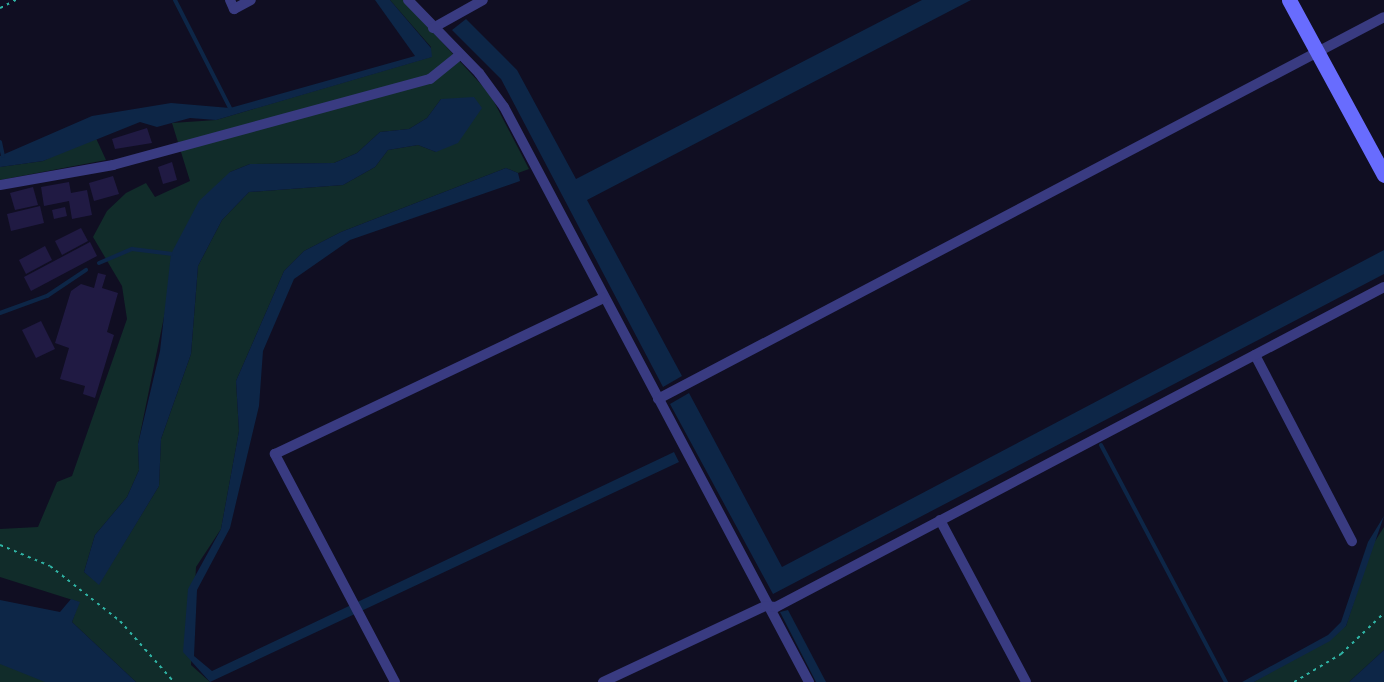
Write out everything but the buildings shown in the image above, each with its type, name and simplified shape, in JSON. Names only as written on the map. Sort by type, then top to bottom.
[{"type":"street","points":[[230,0],[234,9],[251,0]]},
{"type":"street","points":[[408,0],[458,56],[494,89],[765,606],[809,682]]},
{"type":"street","points":[[433,28],[483,0]]},
{"type":"street","points":[[1289,0],[1384,175]]},
{"type":"street","points":[[658,399],[1384,17]]},
{"type":"street","points":[[0,184],[113,165],[430,79],[458,56]]},
{"type":"street","points":[[603,682],[765,606],[776,607],[1384,287]]},
{"type":"street","points":[[395,682],[275,454],[604,298]]},
{"type":"street","points":[[1255,355],[1352,541]]},
{"type":"street","points":[[940,520],[1026,682]]},
{"type":"path","points":[[0,8],[16,0]]},
{"type":"path","points":[[0,545],[50,566],[120,621],[174,682]]},
{"type":"path","points":[[1294,682],[1341,654],[1384,612]]},
{"type":"green space","points":[[390,0],[403,0],[490,94],[529,169],[518,173],[506,168],[341,232],[304,251],[284,271],[236,381],[239,431],[221,529],[196,567],[191,665],[210,682],[136,682],[72,622],[79,602],[0,577],[0,529],[38,527],[57,482],[72,476],[127,319],[122,286],[93,237],[107,211],[126,193],[146,183],[155,197],[190,181],[172,123],[216,120],[431,57],[431,47]],"holes":[[[441,99],[436,152],[418,145],[388,150],[375,167],[343,185],[249,192],[222,220],[198,266],[191,354],[161,439],[159,486],[99,584],[84,572],[95,535],[127,497],[139,470],[138,444],[165,312],[230,172],[250,164],[334,163],[357,153],[380,132],[409,129],[427,118]]]},
{"type":"green space","points":[[95,136],[106,160],[0,180],[0,167],[43,161]]},
{"type":"green space","points":[[1384,527],[1384,650],[1349,682],[1254,682],[1346,626],[1372,546]]},
{"type":"green space","points":[[0,642],[80,682],[0,682]]},
{"type":"water","points":[[375,0],[390,0],[431,48],[432,57],[216,120],[190,118],[157,127],[140,122],[43,161],[0,167],[0,156],[92,116],[171,103],[230,108],[415,56]]},
{"type":"water","points":[[922,0],[971,0],[587,200],[682,376],[663,387],[501,79],[452,30],[466,19],[517,70],[576,179]]},
{"type":"water","points":[[474,97],[482,108],[458,143],[436,152],[418,145],[388,150],[375,167],[343,185],[249,192],[222,220],[198,266],[191,354],[161,439],[159,486],[99,585],[84,572],[95,535],[127,497],[139,470],[138,444],[160,351],[171,254],[199,201],[230,172],[250,164],[334,163],[357,153],[380,132],[409,129],[427,118],[441,99]]},
{"type":"water","points":[[506,168],[518,173],[520,181],[350,240],[294,279],[263,351],[259,406],[230,528],[197,590],[194,656],[212,671],[674,452],[679,462],[210,682],[183,652],[188,589],[221,529],[239,431],[236,381],[284,271],[304,251],[341,232]]},
{"type":"water","points":[[1384,250],[1384,274],[773,594],[670,404],[689,393],[782,567]]},
{"type":"water","points":[[1384,516],[1346,626],[1330,641],[1254,682],[1242,682],[1328,635],[1341,622],[1368,542]]},
{"type":"water","points":[[71,599],[80,602],[72,622],[136,682],[45,682],[0,664],[0,600],[60,612]]},
{"type":"water","points":[[788,610],[826,682],[816,682],[780,612]]},
{"type":"water","points":[[1384,650],[1384,682],[1349,682]]},
{"type":"waterway","points":[[175,0],[230,108]]},
{"type":"waterway","points":[[0,142],[3,156]]},
{"type":"waterway","points":[[99,263],[132,249],[171,254]]},
{"type":"waterway","points":[[0,313],[47,296],[86,270]]},
{"type":"waterway","points":[[1101,445],[1226,682]]}]
